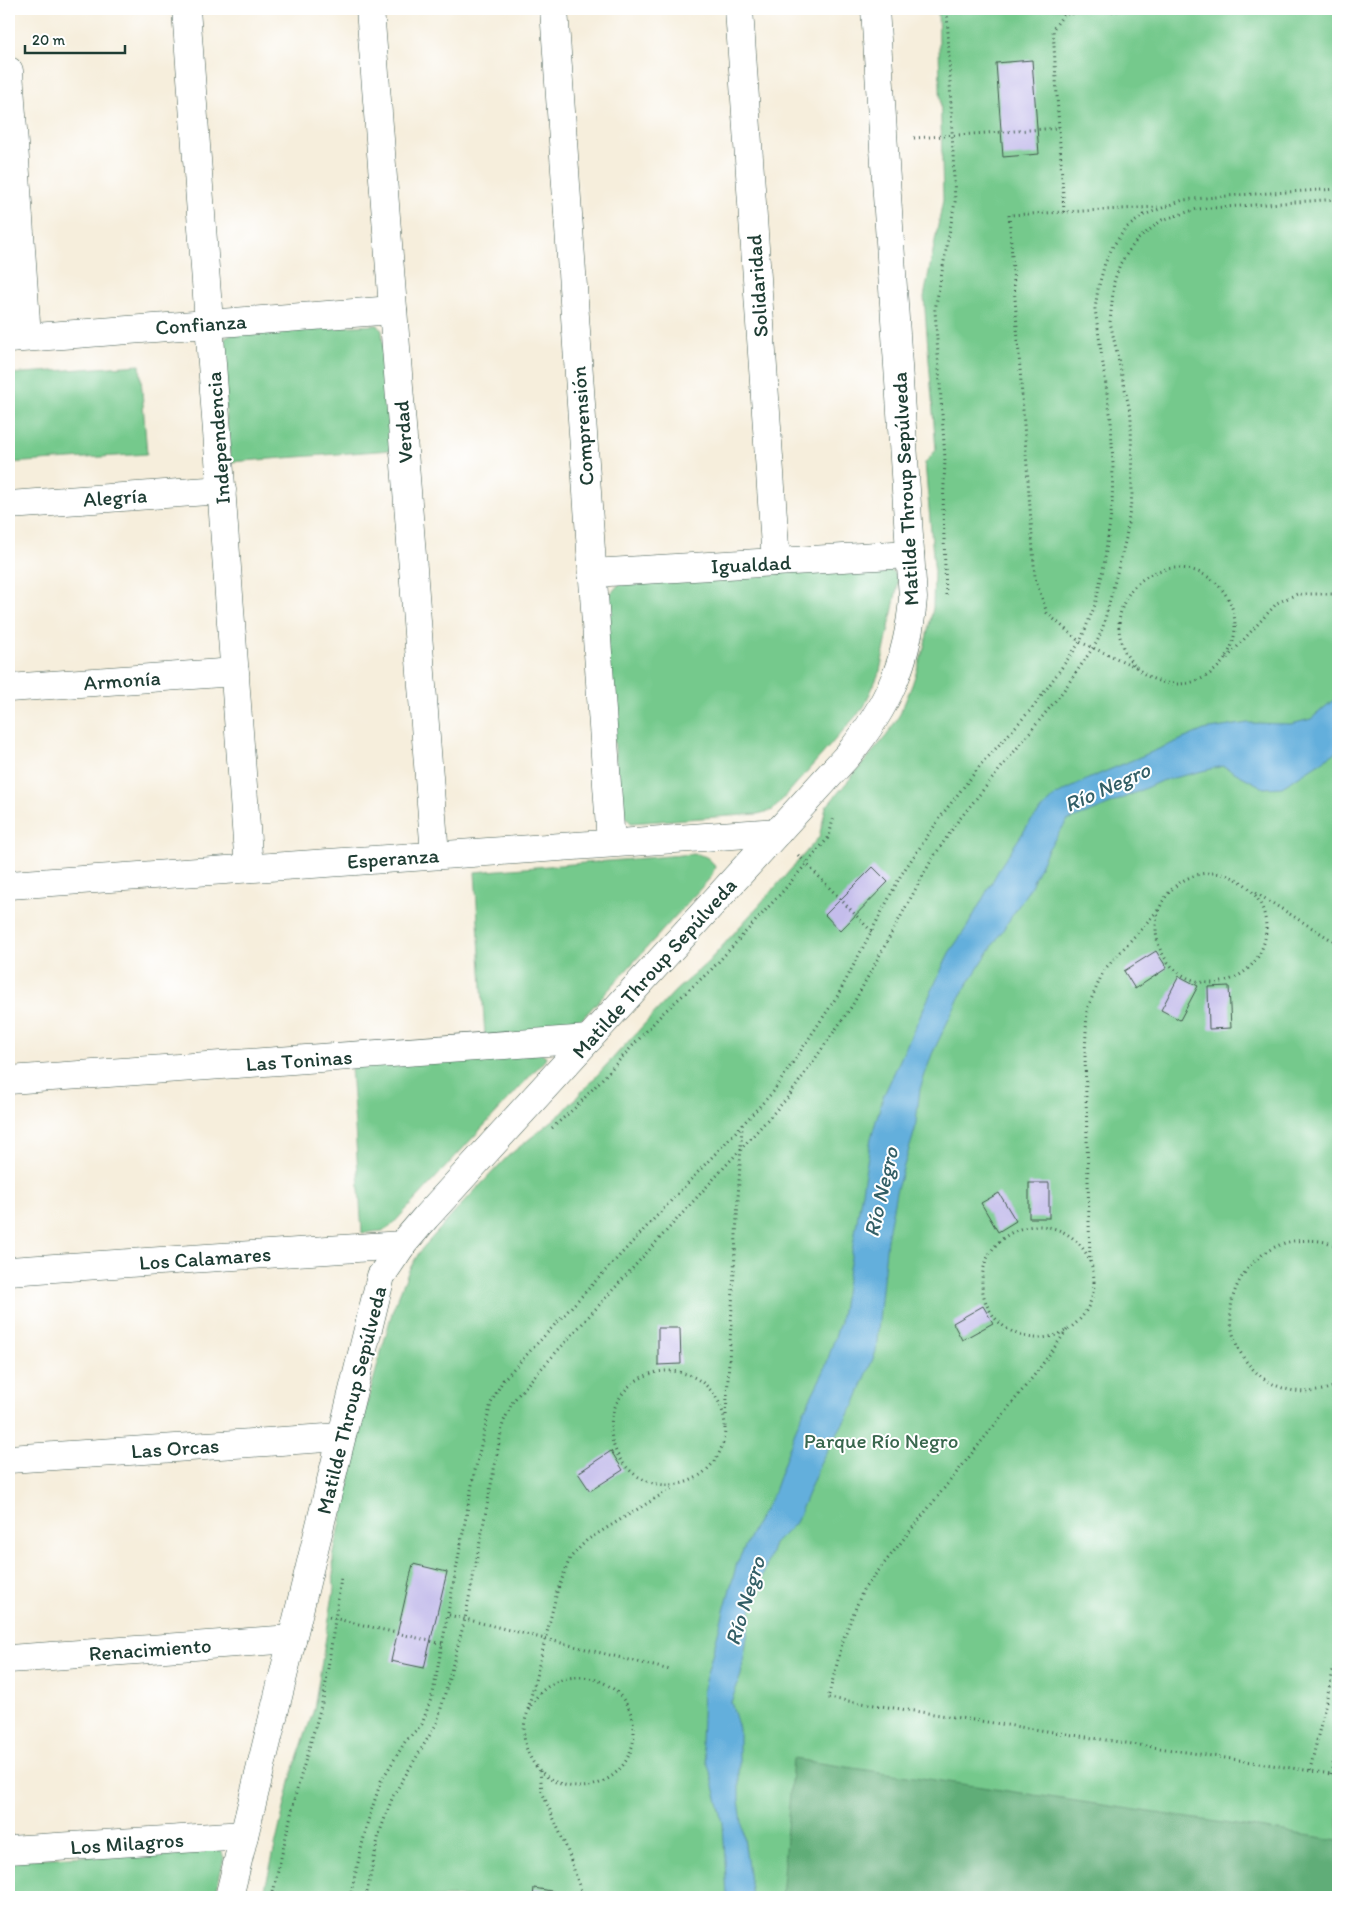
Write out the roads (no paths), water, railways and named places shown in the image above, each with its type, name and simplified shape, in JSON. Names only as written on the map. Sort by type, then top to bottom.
[{"type":"street","name":"Independencia","points":[[186,9],[249,868]]},
{"type":"street","name":"Verdad","points":[[370,9],[435,855]]},
{"type":"street","name":"Comprensión","points":[[554,9],[611,843]]},
{"type":"street","name":"Solidaridad","points":[[739,9],[776,562]]},
{"type":"street","name":"Matilde Throup Sepúlveda","points":[[229,1897],[381,1276],[402,1245],[864,736],[893,685],[903,658],[911,621],[913,598],[875,9]]},
{"type":"street","points":[[9,71],[18,338]]},
{"type":"street","name":"Confianza","points":[[18,338],[393,310]]},
{"type":"street","name":"Alegría","points":[[9,505],[222,490]]},
{"type":"street","name":"Igualdad","points":[[592,573],[910,554]]},
{"type":"street","name":"Armonía","points":[[9,688],[235,672]]},
{"type":"street","name":"Esperanza","points":[[9,884],[778,832]]},
{"type":"street","name":"Las Toninas","points":[[9,1080],[589,1039]]},
{"type":"street","name":"Los Calamares","points":[[9,1271],[402,1245]]},
{"type":"street","name":"Las Orcas","points":[[9,1459],[341,1437]]},
{"type":"street","name":"Renacimiento","points":[[9,1660],[292,1639]]},
{"type":"street","name":"Los Milagros","points":[[9,1850],[244,1835]]},
{"type":"water","name":"Río Negro","points":[[1338,696],[1338,751],[1282,787],[1264,788],[1223,766],[1161,781],[1067,821],[1047,851],[1030,888],[960,996],[932,1054],[920,1089],[915,1130],[896,1192],[887,1239],[876,1351],[855,1403],[822,1459],[796,1522],[774,1544],[752,1606],[741,1675],[731,1702],[739,1729],[739,1800],[752,1897],[727,1897],[723,1823],[701,1743],[703,1688],[737,1563],[757,1521],[772,1497],[798,1423],[824,1371],[840,1322],[871,1138],[883,1097],[949,953],[967,927],[1002,864],[1030,822],[1055,796],[1090,778],[1204,730],[1248,723],[1291,724],[1311,719]]},
{"type":"park label","name":"Parque Río Negro","points":[[881,1440]]}]
